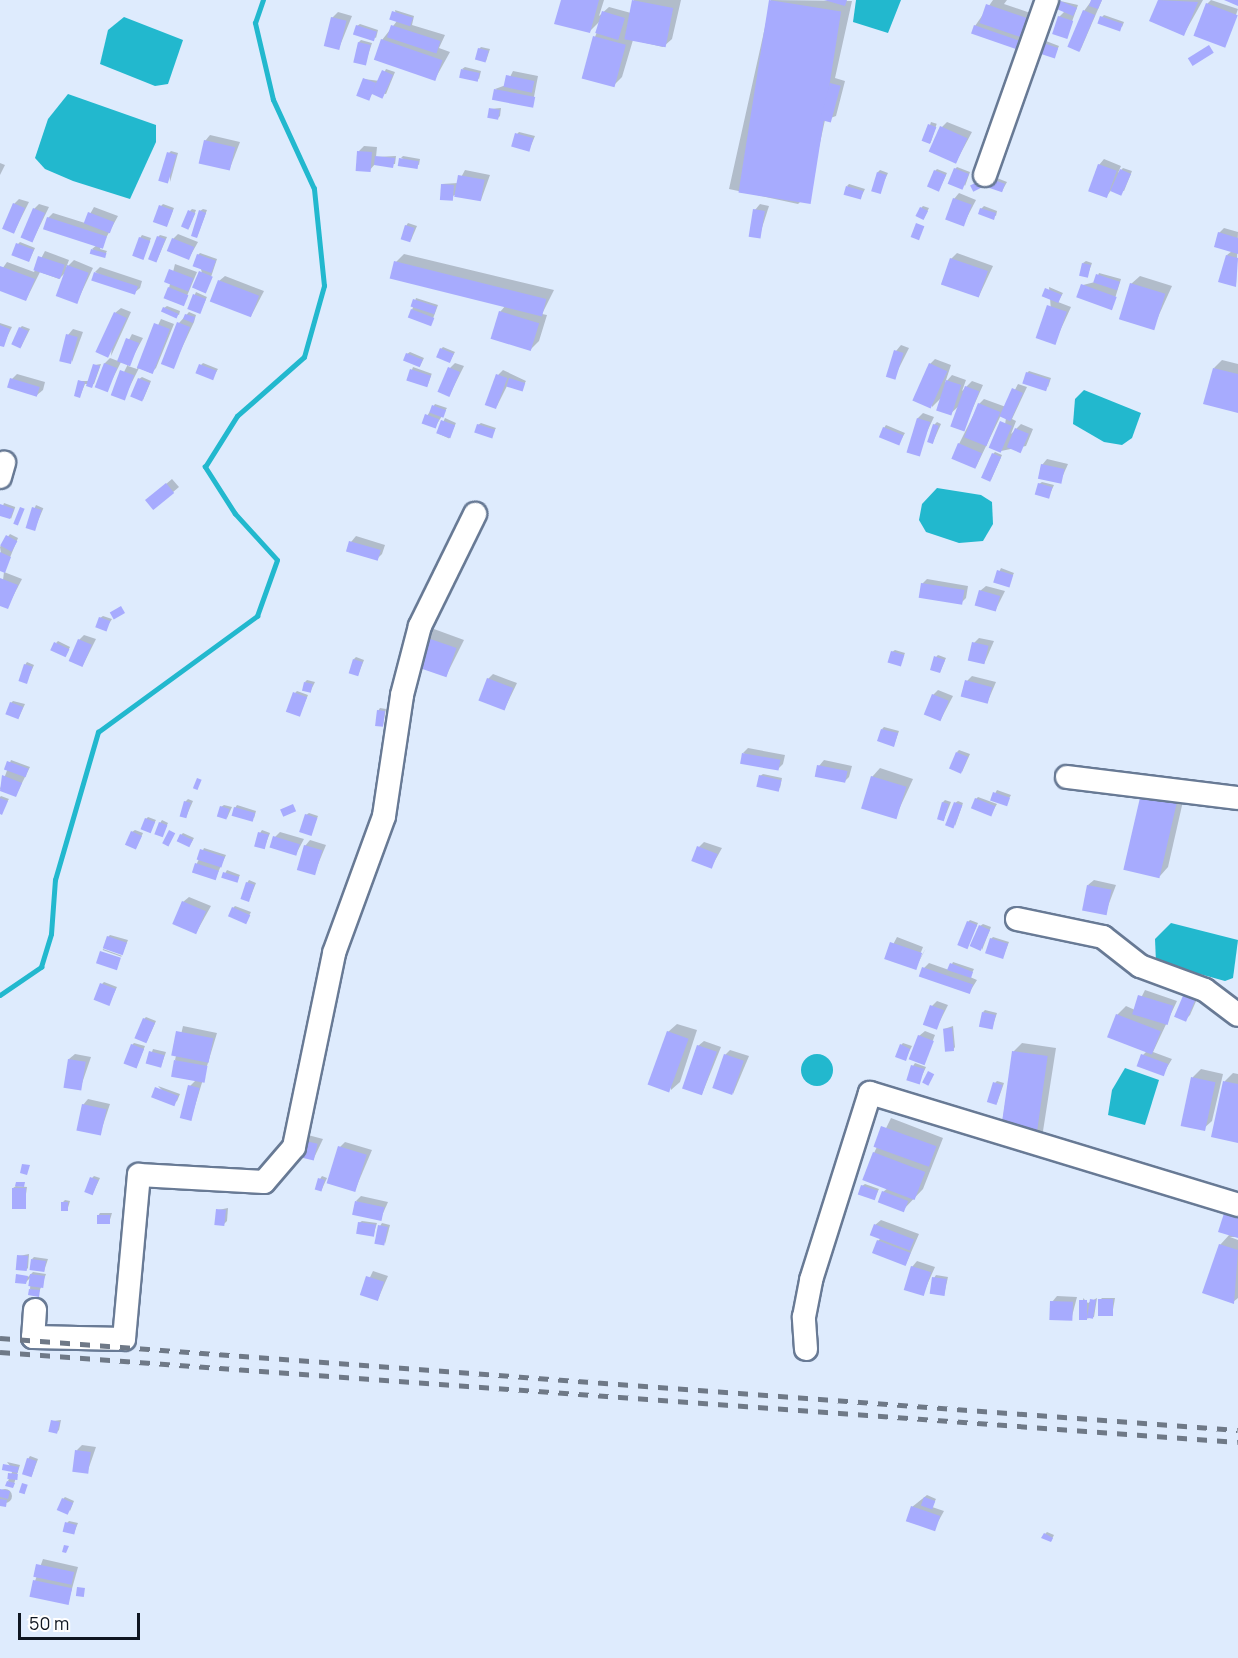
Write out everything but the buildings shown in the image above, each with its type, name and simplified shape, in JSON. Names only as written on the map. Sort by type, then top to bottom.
[{"type":"street","points":[[985,176],[1047,0]]},
{"type":"street","points":[[35,1310],[33,1337],[124,1339],[139,1175],[264,1182],[294,1147],[334,953],[384,816],[402,695],[420,626],[475,514]]},
{"type":"street","points":[[1067,777],[1238,798]]},
{"type":"street","points":[[1017,919],[1103,937],[1140,966],[1205,990],[1238,1015]]},
{"type":"street","points":[[806,1349],[804,1317],[812,1281],[870,1093],[1238,1206]]},
{"type":"water","points":[[856,0],[901,0],[888,33],[853,22]]},
{"type":"water","points":[[124,17],[183,40],[168,84],[155,86],[100,64],[108,30]]},
{"type":"water","points":[[68,94],[156,125],[156,142],[130,199],[73,181],[45,169],[35,158],[48,119]]},
{"type":"water","points":[[1084,390],[1141,413],[1132,438],[1122,445],[1104,442],[1073,424],[1075,399]]},
{"type":"water","points":[[937,488],[981,495],[992,502],[993,524],[983,541],[959,543],[926,532],[919,520],[922,504]]},
{"type":"water","points":[[1171,923],[1238,940],[1233,978],[1225,981],[1156,962],[1155,939]]},
{"type":"water","points":[[817,1054],[829,1058],[833,1070],[829,1082],[817,1086],[805,1082],[801,1070],[805,1058]]},
{"type":"water","points":[[1125,1068],[1159,1080],[1145,1125],[1108,1115],[1112,1090]]},
{"type":"waterway","points":[[0,995],[41,967],[51,934],[55,880],[98,732],[257,616],[277,560],[235,514],[205,467],[237,416],[304,357],[324,286],[314,189],[273,100],[255,23],[263,0]]},
{"type":"railway","points":[[0,1338],[1238,1430]]},
{"type":"railway","points":[[0,1352],[1238,1442]]}]
